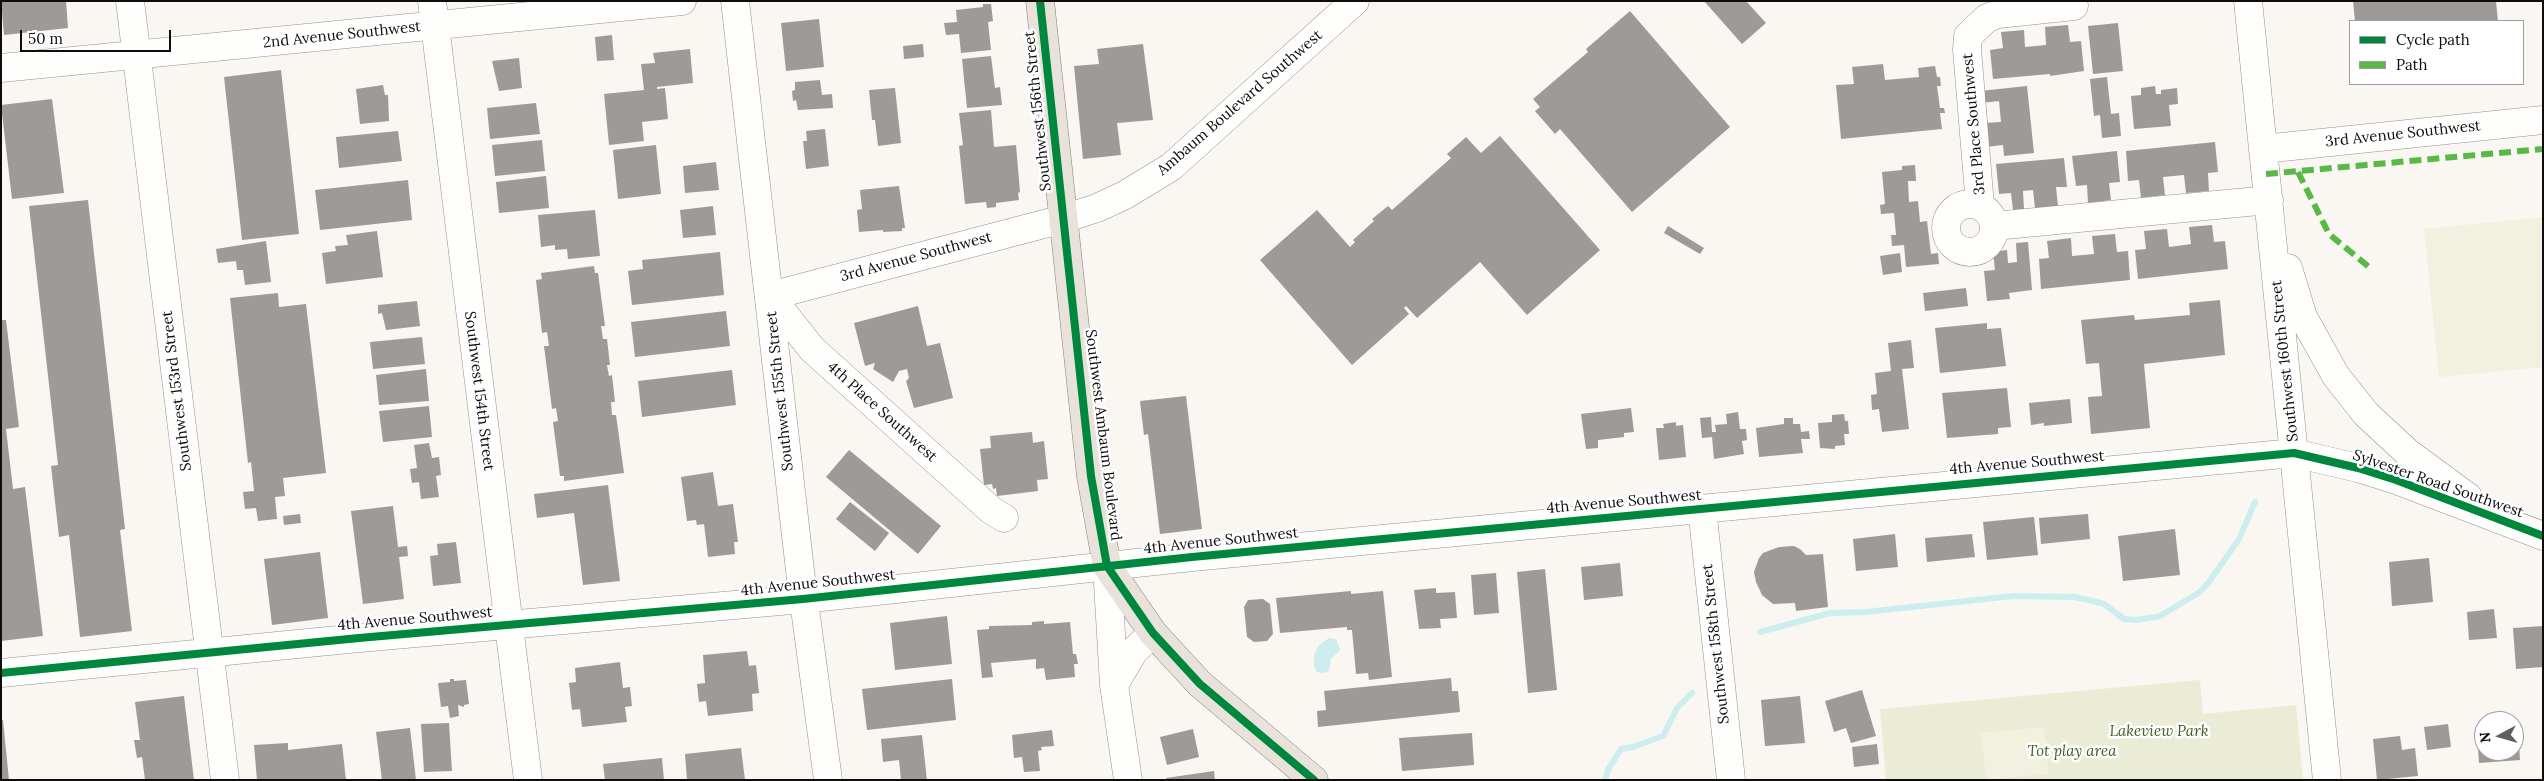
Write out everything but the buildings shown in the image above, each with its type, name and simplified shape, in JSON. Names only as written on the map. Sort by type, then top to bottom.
[{"type":"main road","name":"Southwest 156th Street","points":[[1040,1],[1063,219]]},
{"type":"main road","name":"Southwest Ambaum Boulevard","points":[[1063,219],[1091,476],[1107,566],[1153,633],[1200,684],[1314,780]]},
{"type":"street","name":"Southwest 153rd Street","points":[[130,1],[225,780]]},
{"type":"street","name":"2nd Avenue Southwest","points":[[1,68],[136,55],[433,13],[682,1]]},
{"type":"street","name":"Southwest 155th Street","points":[[735,1],[804,599],[828,780]]},
{"type":"street","name":"Southwest 160th Street","points":[[2248,1],[2326,780]]},
{"type":"street","name":"Ambaum Boulevard Southwest","points":[[1063,219],[1097,208],[1125,195],[1171,167],[1353,2]]},
{"type":"street","name":"3rd Place Southwest","points":[[2074,6],[1998,14],[1987,18],[1968,36],[1967,49],[1987,216],[2269,206]]},
{"type":"street","name":"Southwest 154th Street","points":[[433,13],[528,780]]},
{"type":"street","name":"3rd Avenue Southwest","points":[[2263,148],[2543,120]]},
{"type":"street","points":[[2269,206],[2303,317],[2336,376],[2366,414],[2407,452],[2496,517]]},
{"type":"street","name":"3rd Avenue Southwest","points":[[770,296],[1063,219]]},
{"type":"street","name":"4th Place Southwest","points":[[770,296],[812,349],[991,510],[1004,518]]},
{"type":"street","name":"4th Avenue Southwest","points":[[1,673],[209,652],[804,599],[1107,566],[2294,453]]},
{"type":"street","name":"Sylvester Road Southwest","points":[[2294,453],[2358,468],[2496,517],[2543,536]]},
{"type":"street","name":"Southwest 158th Street","points":[[1702,508],[1731,780]]},
{"type":"street","points":[[1107,566],[1114,685],[1128,780]]},
{"type":"street","points":[[1114,685],[1134,651],[1153,633]]},
{"type":"green space","name":"Lakeview Park","points":[[2200,680],[2203,714],[2296,705],[2303,780],[1886,780],[1880,709]]},
{"type":"shaded area","points":[[2543,217],[2543,367],[2439,377],[2424,229]]},
{"type":"shaded area","points":[[2044,727],[2049,774],[1986,780],[1981,733]]},
{"type":"water","points":[[1329,638],[1336,639],[1340,650],[1331,659],[1329,671],[1317,672],[1314,666],[1314,655],[1319,645]]},
{"type":"waterway","points":[[1760,632],[1830,613],[1866,612],[2013,596],[2074,597],[2089,600],[2104,604],[2124,619],[2137,620],[2160,616],[2200,592],[2209,582],[2239,539],[2255,502]]},
{"type":"waterway","points":[[1605,780],[1609,768],[1621,749],[1633,747],[1663,736],[1677,708],[1692,693]]},
{"type":"marked path","points":[[2266,174],[2543,149]]},
{"type":"marked path","points":[[2298,172],[2329,234],[2369,267]]},
{"type":"cycle path","points":[[1040,1],[1091,476],[1107,566],[1153,633],[1200,684],[1314,780]]},
{"type":"cycle path","points":[[1,673],[359,638],[803,599],[1192,557],[2294,453],[2358,468],[2396,480],[2543,536]]},
{"type":"park label","name":"Tot play area","points":[[2072,752]]}]
